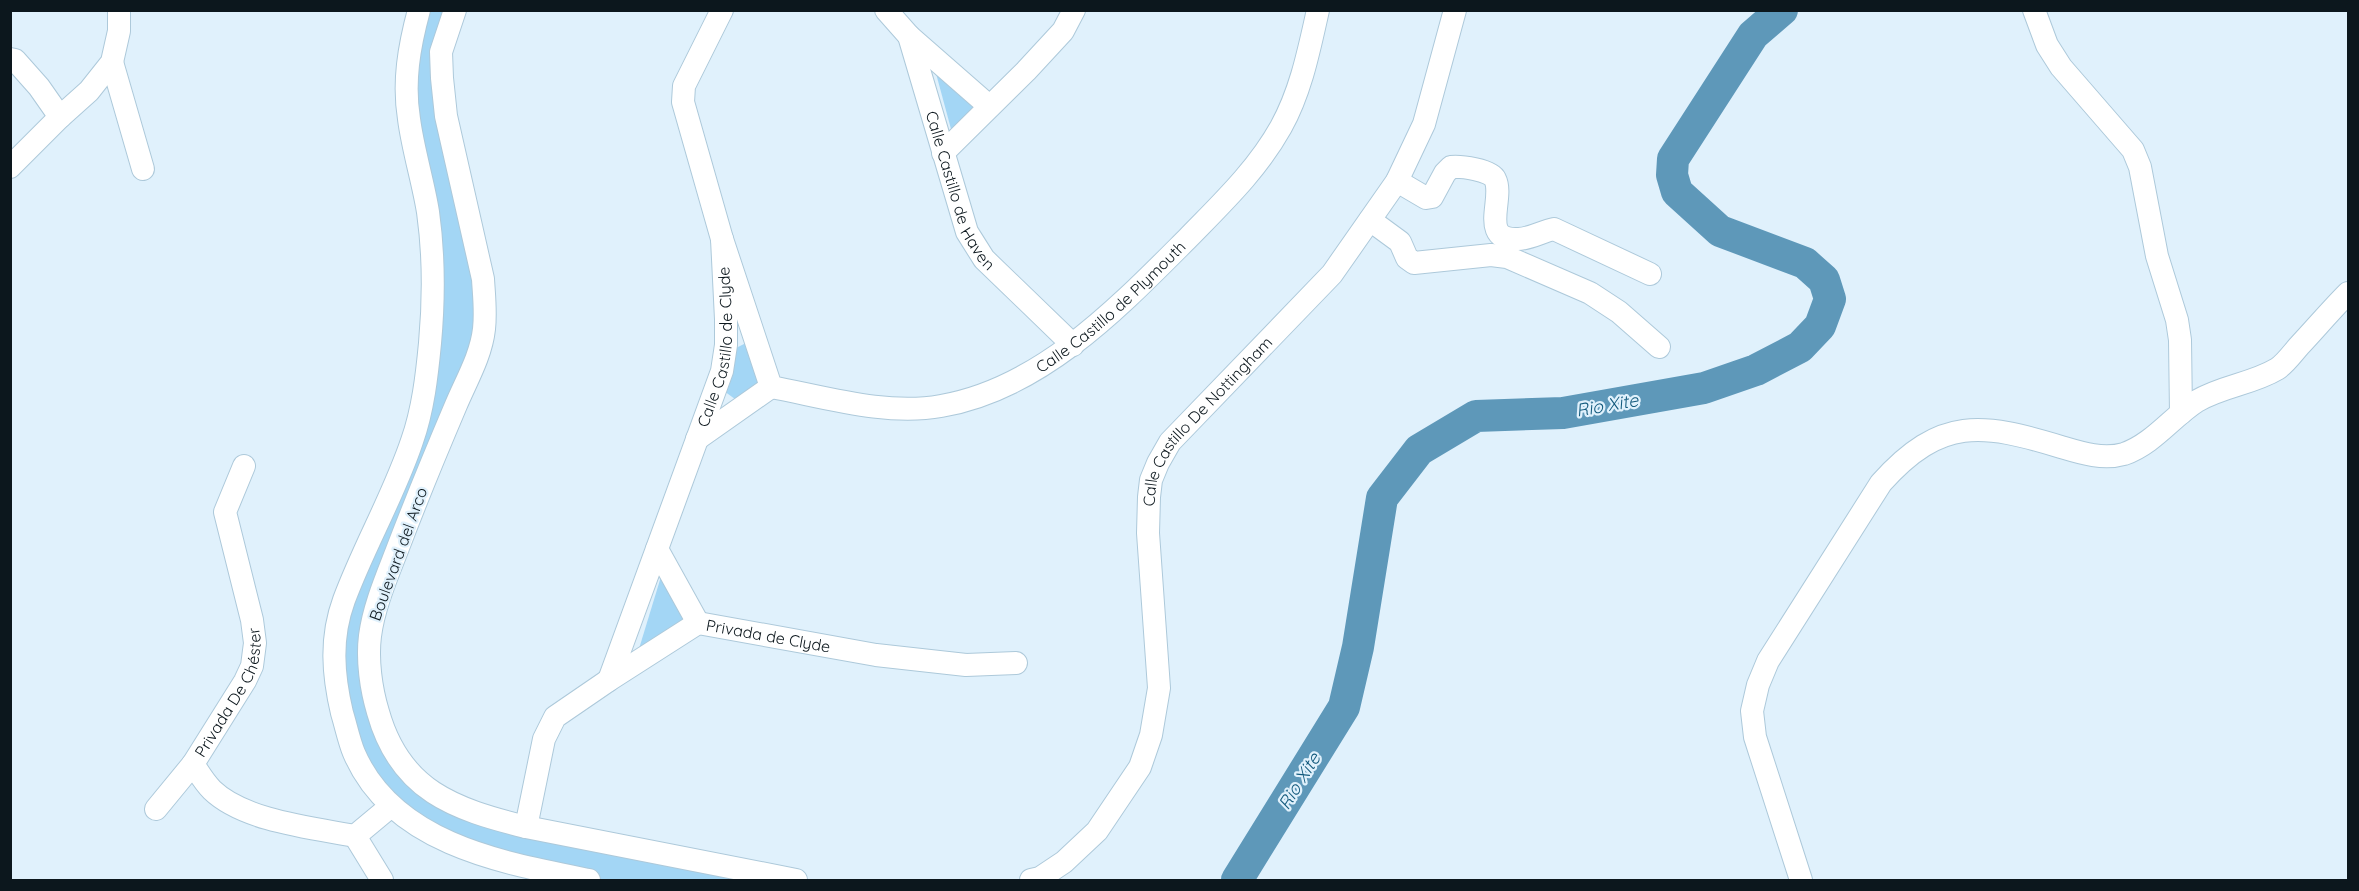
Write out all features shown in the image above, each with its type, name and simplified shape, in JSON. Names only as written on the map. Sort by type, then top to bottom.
[{"type":"street","points":[[10,167],[89,91],[112,62],[119,30],[119,10]]},
{"type":"street","name":"Boulevard del Arco","points":[[419,10],[410,44],[406,80],[408,119],[428,209],[432,246],[433,297],[426,376],[412,441],[343,601],[333,655],[334,682],[354,754],[370,782],[391,806],[417,826],[481,855],[518,866],[589,880]]},
{"type":"street","name":"Boulevard del Arco","points":[[455,10],[441,52],[442,78],[446,116],[483,279],[484,331],[474,364],[415,505],[378,605],[370,637],[371,669],[374,697],[382,728],[393,751],[412,775],[431,792],[454,806],[526,827],[796,880]]},
{"type":"street","name":"Calle Castillo de Clyde","points":[[609,680],[717,388],[726,345],[726,289],[722,239],[683,102],[684,86],[722,10]]},
{"type":"street","name":"Calle Castillo de Haven","points":[[886,10],[909,36],[967,232],[984,259],[1074,345]]},
{"type":"street","points":[[943,153],[1063,31],[1074,10]]},
{"type":"street","name":"Calle Castillo de Plymouth","points":[[771,387],[892,408],[939,407],[976,399],[1013,383],[1074,345],[1160,266],[1250,175],[1281,126],[1299,88],[1318,10]]},
{"type":"street","name":"Calle Castillo De Nottingham","points":[[1070,871],[1140,767],[1150,735],[1159,688],[1148,533],[1149,497],[1151,480],[1158,463],[1170,442],[1332,274],[1397,181],[1424,124],[1455,10]]},
{"type":"street","points":[[2034,10],[2047,45],[2061,67],[2133,150],[2139,167],[2157,256],[2177,320],[2180,340],[2181,413]]},
{"type":"street","points":[[909,36],[989,106]]},
{"type":"street","points":[[10,58],[15,60],[39,87],[60,117]]},
{"type":"street","points":[[112,62],[143,169]]},
{"type":"street","points":[[1397,181],[1426,198],[1432,196],[1451,167],[1461,166],[1490,174],[1495,179],[1497,190],[1496,229],[1504,237],[1519,239],[1554,229],[1650,274]]},
{"type":"street","points":[[1370,220],[1400,242],[1407,258],[1414,263],[1491,255],[1507,257],[1572,284],[1619,312],[1659,347]]},
{"type":"street","points":[[698,440],[771,387],[722,239]]},
{"type":"street","points":[[1801,880],[1755,737],[1752,711],[1758,685],[1768,661],[1881,483],[1900,461],[1926,444],[1955,433],[1981,429],[2012,432],[2078,452],[2101,456],[2122,454],[2143,445],[2181,413],[2216,391],[2261,378],[2279,367],[2349,293]]},
{"type":"street","name":"Privada De Chéster","points":[[244,466],[225,512],[252,620],[255,643],[252,666],[193,764],[213,791],[231,803],[258,814],[355,836]]},
{"type":"street","name":"Privada de Clyde","points":[[657,549],[698,623]]},
{"type":"street","name":"Privada de Clyde","points":[[526,827],[544,739],[555,717],[698,623],[876,655],[966,665],[1016,663]]},
{"type":"street","points":[[156,809],[193,764]]},
{"type":"street","points":[[382,880],[355,836],[391,806]]},
{"type":"street","points":[[1031,880],[1070,871]]},
{"type":"shaded area","points":[[419,11],[455,11],[441,52],[485,305],[378,605],[382,728],[454,805],[796,880],[589,880],[481,855],[370,782],[333,655],[412,441],[431,341],[409,119]]},
{"type":"shaded area","points":[[934,66],[979,105],[951,129]]},
{"type":"shaded area","points":[[746,343],[765,381],[739,402],[724,391],[732,350]]},
{"type":"shaded area","points":[[663,570],[688,620],[638,652]]},
{"type":"waterway","name":"Rio Xite","points":[[1237,880],[1344,707],[1358,647],[1382,498],[1419,450],[1476,416],[1563,413],[1704,388],[1756,370],[1800,347],[1820,326],[1830,299],[1824,280],[1805,263],[1720,231],[1677,192],[1672,175],[1673,159],[1753,35],[1782,10]]}]
